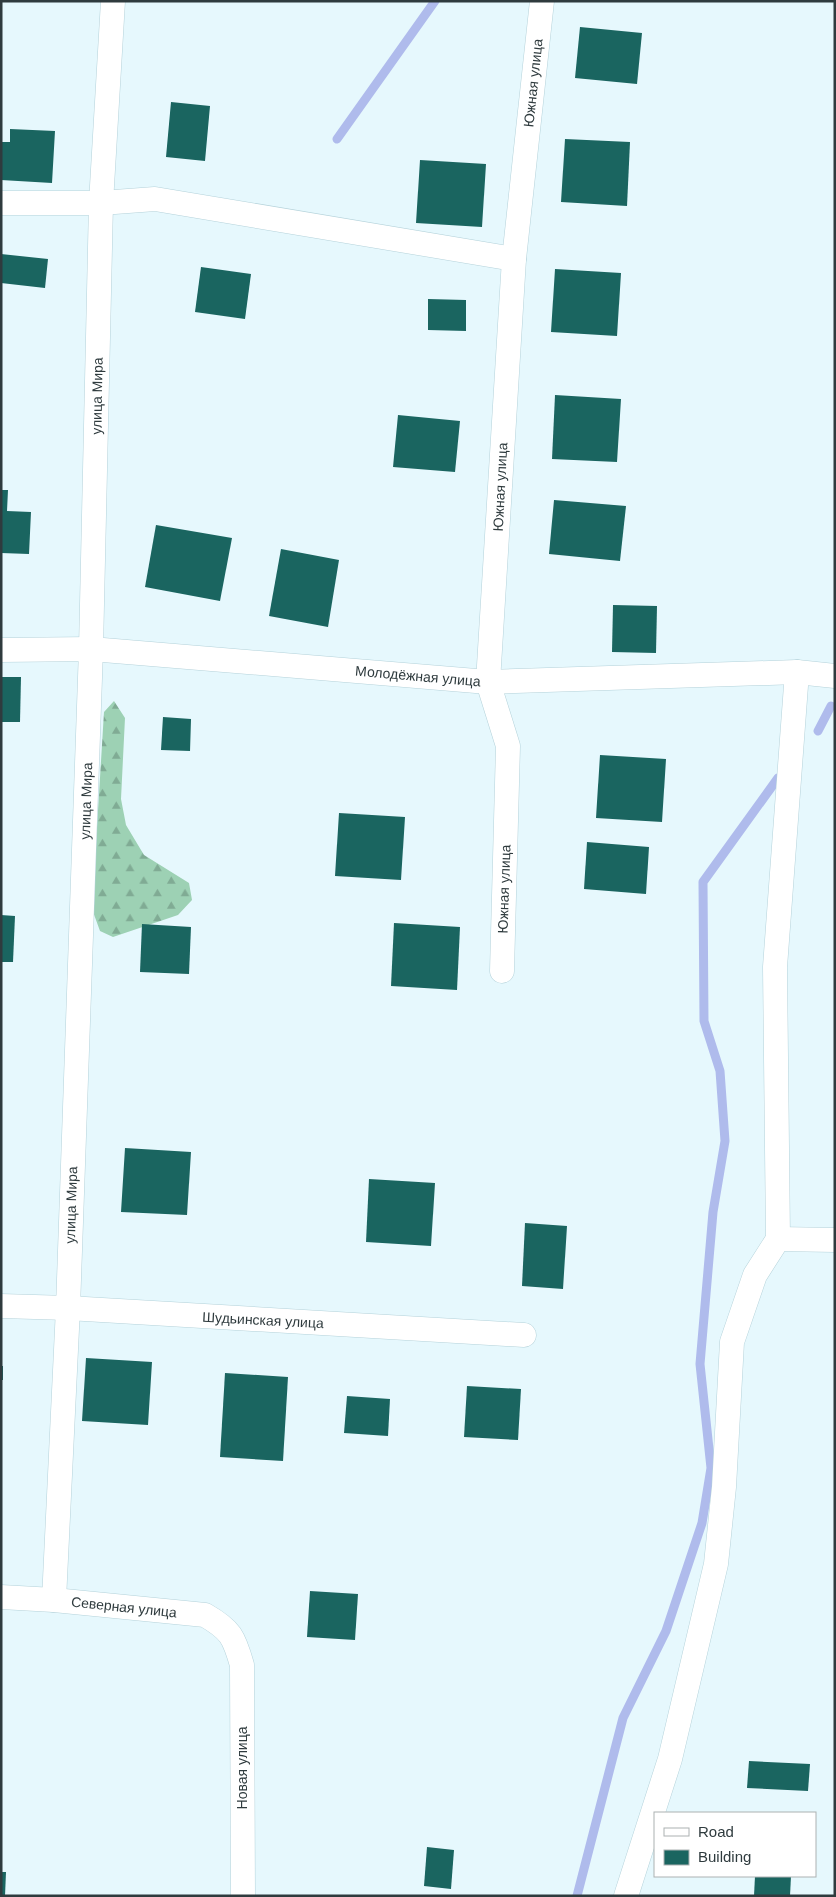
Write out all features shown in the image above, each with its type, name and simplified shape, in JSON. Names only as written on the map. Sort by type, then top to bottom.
[{"type":"street","name":"улица Мира","points":[[54,1600],[68,1308],[91,649],[101,203],[113,1]]},
{"type":"street","name":"Южная улица","points":[[502,971],[508,746],[488,682],[514,259],[542,1]]},
{"type":"street","points":[[1,203],[101,203],[155,199],[514,259]]},
{"type":"street","name":"Молодёжная улица","points":[[1,650],[91,649],[488,682],[797,672],[835,676]]},
{"type":"street","points":[[626,1896],[670,1759],[716,1564],[724,1487],[732,1342],[755,1276],[778,1239],[775,967],[797,672]]},
{"type":"street","points":[[778,1239],[835,1240]]},
{"type":"street","name":"Шудьинская улица","points":[[1,1306],[68,1308],[524,1335]]},
{"type":"street","name":"Северная улица","points":[[1,1597],[54,1600],[205,1615],[221,1624],[235,1642]]},
{"type":"street","name":"Новая улица","points":[[235,1642],[242,1665],[243,1896]]},
{"type":"green space","points":[[114,701],[125,718],[121,799],[126,825],[144,855],[189,883],[192,900],[178,915],[113,937],[100,931],[92,909],[104,712]]},
{"type":"building","points":[[580,27],[642,33],[637,84],[575,78]]},
{"type":"building","points":[[171,102],[210,106],[205,161],[166,157]]},
{"type":"building","points":[[10,129],[55,131],[52,183],[1,180],[1,142],[10,142]]},
{"type":"building","points":[[565,139],[630,142],[627,206],[561,202]]},
{"type":"building","points":[[420,160],[486,164],[482,227],[416,223]]},
{"type":"building","points":[[1,254],[48,259],[45,288],[1,283]]},
{"type":"building","points":[[201,267],[251,274],[245,319],[195,312]]},
{"type":"building","points":[[555,269],[621,273],[617,336],[551,332]]},
{"type":"building","points":[[428,299],[466,300],[466,331],[428,330]]},
{"type":"building","points":[[555,395],[621,399],[617,462],[552,459]]},
{"type":"building","points":[[398,415],[460,421],[455,472],[393,467]]},
{"type":"building","points":[[1,490],[8,490],[7,511],[31,512],[29,554],[1,553]]},
{"type":"building","points":[[554,500],[626,506],[620,561],[549,554]]},
{"type":"building","points":[[156,525],[232,538],[220,601],[145,587]]},
{"type":"building","points":[[281,549],[339,560],[328,627],[269,616]]},
{"type":"building","points":[[613,605],[657,606],[656,653],[612,652]]},
{"type":"building","points":[[1,677],[21,677],[20,722],[1,722]]},
{"type":"building","points":[[163,717],[191,719],[190,751],[161,750]]},
{"type":"building","points":[[600,755],[666,759],[662,822],[596,818]]},
{"type":"building","points":[[339,813],[405,817],[401,880],[335,876]]},
{"type":"building","points":[[587,842],[649,847],[646,894],[584,889]]},
{"type":"building","points":[[1,915],[15,916],[13,962],[1,962]]},
{"type":"building","points":[[394,923],[460,927],[457,990],[391,986]]},
{"type":"building","points":[[142,924],[191,927],[189,974],[140,972]]},
{"type":"building","points":[[125,1148],[191,1152],[187,1215],[121,1212]]},
{"type":"building","points":[[369,1179],[435,1183],[431,1246],[366,1242]]},
{"type":"building","points":[[525,1223],[567,1226],[563,1289],[522,1286]]},
{"type":"building","points":[[86,1358],[152,1362],[148,1425],[82,1421]]},
{"type":"building","points":[[1,1366],[3,1366],[3,1380],[1,1380]]},
{"type":"building","points":[[225,1373],[288,1377],[283,1461],[220,1457]]},
{"type":"building","points":[[467,1386],[521,1389],[518,1440],[464,1437]]},
{"type":"building","points":[[347,1396],[390,1399],[388,1436],[344,1433]]},
{"type":"building","points":[[310,1591],[358,1594],[355,1640],[307,1637]]},
{"type":"building","points":[[749,1761],[810,1764],[808,1791],[747,1788]]},
{"type":"building","points":[[427,1847],[454,1850],[451,1889],[424,1886]]},
{"type":"building","points":[[1,1872],[6,1872],[5,1896],[1,1896]]},
{"type":"building","points":[[755,1877],[791,1877],[790,1896],[754,1896]]},
{"type":"waterway","points":[[337,139],[435,1]]},
{"type":"waterway","points":[[818,731],[831,706]]},
{"type":"waterway","points":[[577,1896],[623,1718],[666,1631],[702,1523],[711,1468],[700,1364],[713,1212],[725,1141],[720,1071],[704,1021],[703,882],[778,778]]}]
